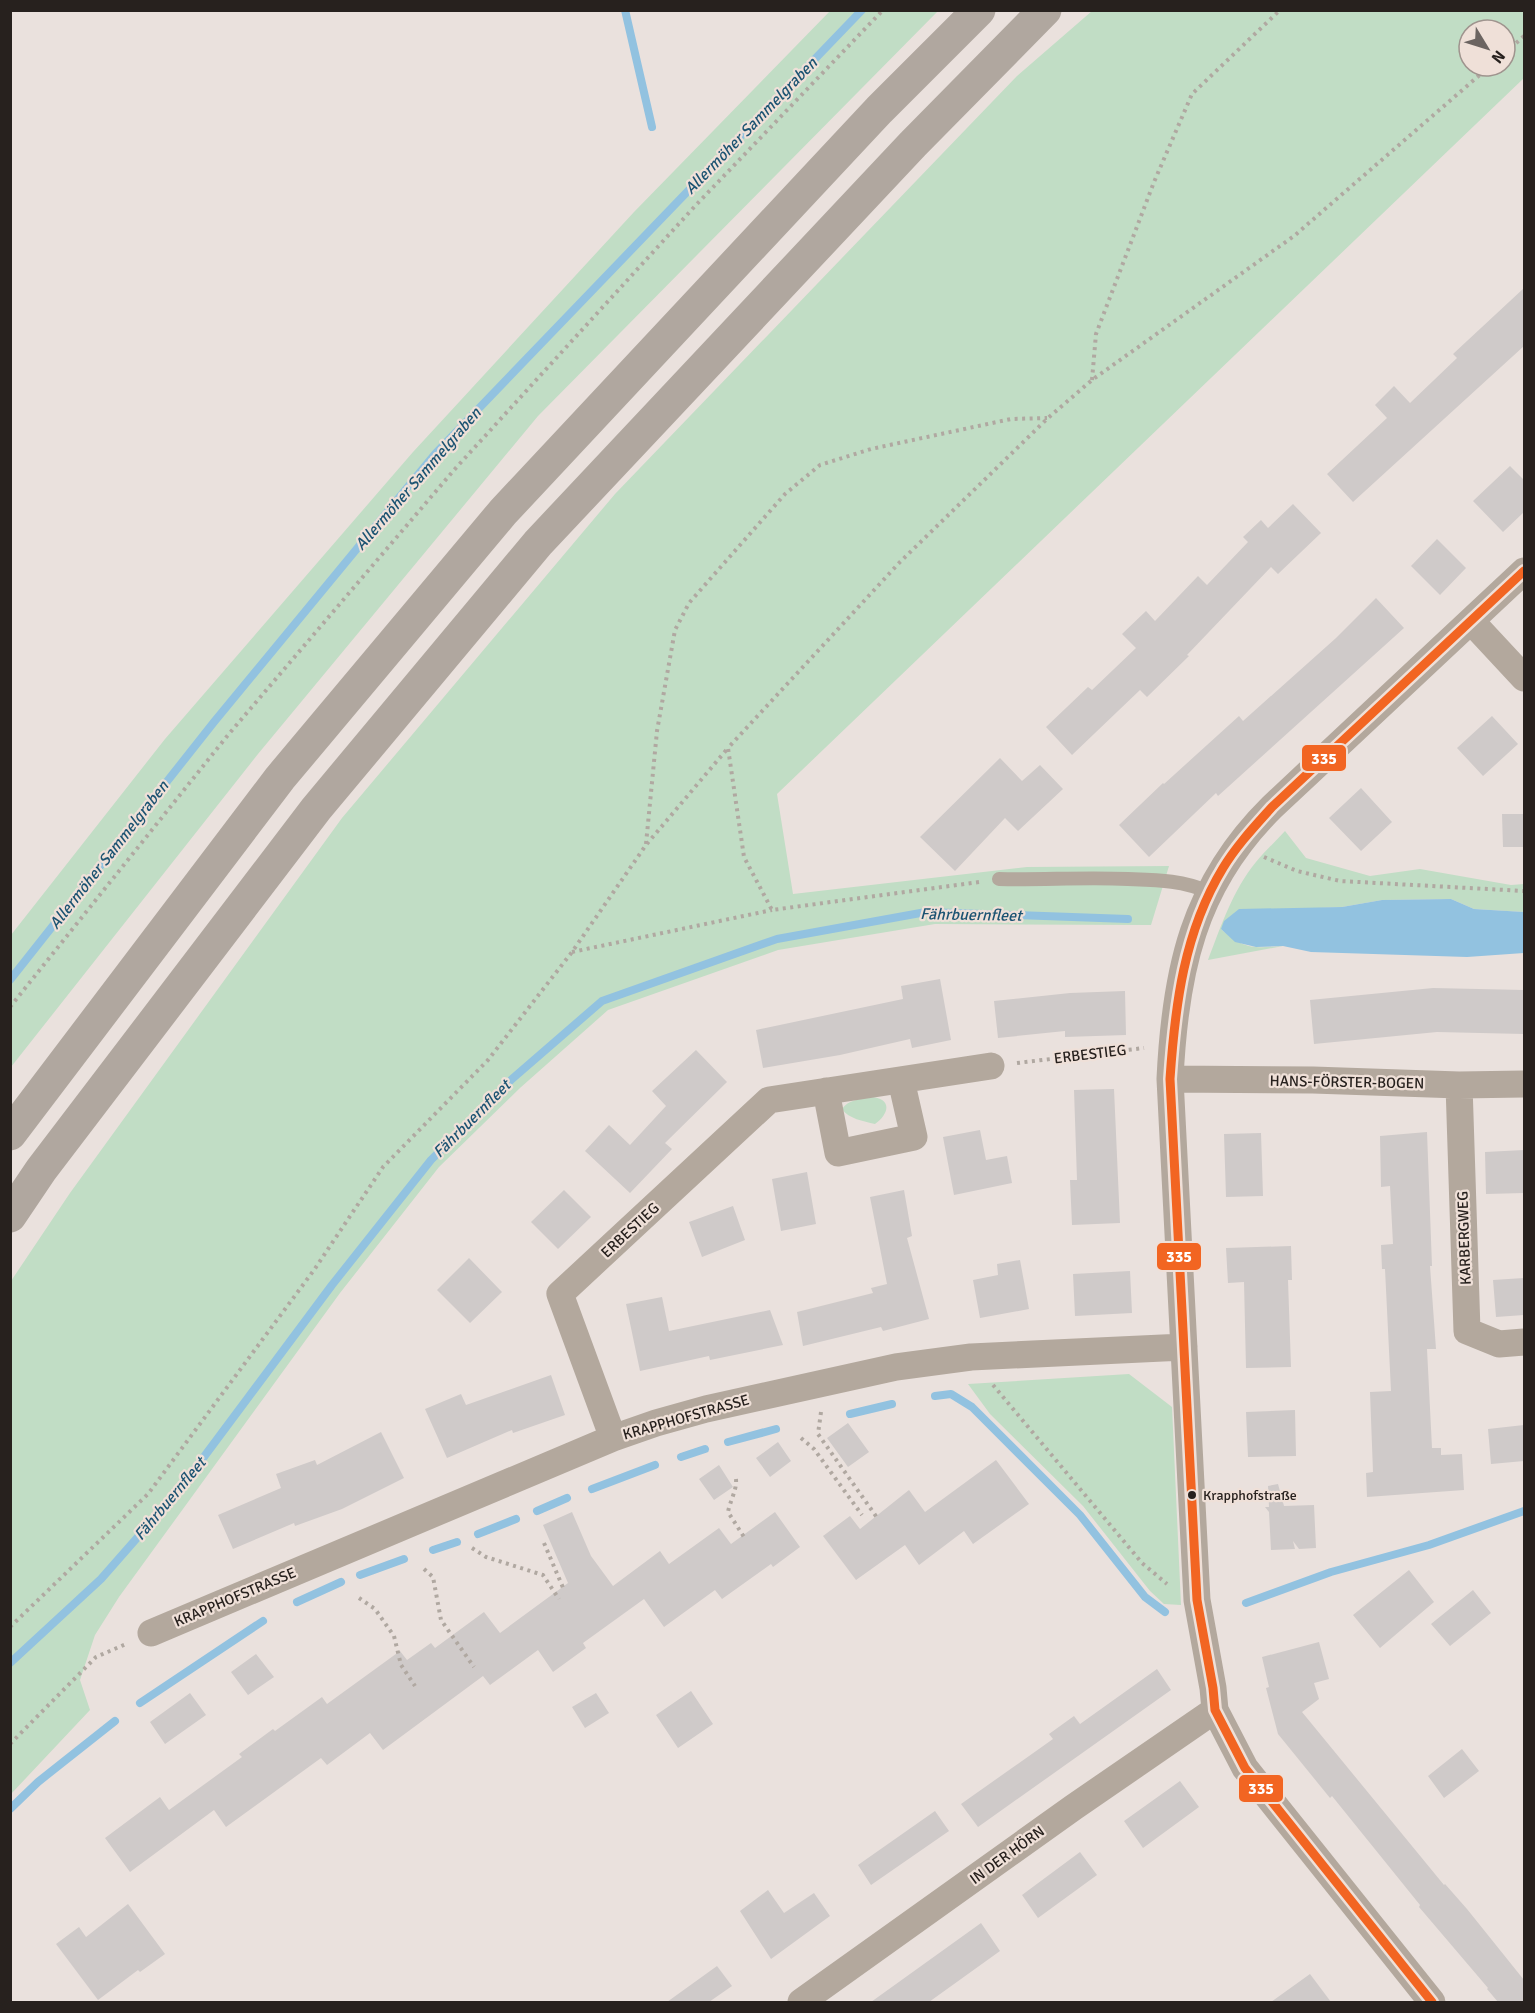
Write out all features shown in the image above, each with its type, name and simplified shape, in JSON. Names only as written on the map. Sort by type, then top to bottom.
[{"type":"highway","points":[[10,1134],[280,778],[503,512],[871,119],[979,10]]},
{"type":"highway","points":[[10,1216],[41,1170],[316,808],[538,543],[913,144],[1045,10]]},
{"type":"street","points":[[1432,2002],[1245,1768],[1215,1710],[1197,1600],[1170,1079],[1171,1045],[1177,994],[1194,928],[1209,892],[1242,840],[1272,807],[1524,572]]},
{"type":"street","points":[[1471,621],[1524,678]]},
{"type":"street","name":"ERBESTIEG","points":[[613,1438],[560,1294],[769,1100],[992,1066]]},
{"type":"street","name":"HANS-FÖRSTER-BOGEN","points":[[1170,1079],[1313,1080],[1459,1085],[1524,1084]]},
{"type":"street","points":[[826,1091],[838,1153],[914,1137],[901,1080]]},
{"type":"street","name":"KARBERGWEG","points":[[1459,1085],[1467,1331],[1499,1344],[1524,1342]]},
{"type":"street","name":"KRAPPHOFSTRASSE","points":[[151,1632],[613,1438],[656,1423],[896,1366],[971,1357],[1184,1347]]},
{"type":"street","name":"IN DER HÖRN","points":[[801,2002],[1074,1807],[1215,1710]]},
{"type":"lane","points":[[999,879],[1082,877],[1155,880],[1188,884],[1209,892]]},
{"type":"path","points":[[10,1007],[228,735],[454,470],[696,205],[883,10]]},
{"type":"path","points":[[1092,380],[1096,334],[1154,183],[1192,94],[1280,10]]},
{"type":"path","points":[[10,1627],[148,1494],[314,1270],[384,1167],[488,1060],[572,952],[646,845],[729,748],[900,562],[1048,417],[1092,380],[1294,236],[1476,78]]},
{"type":"path","points":[[646,845],[657,731],[675,630],[689,603],[785,494],[820,465],[872,449],[1011,419],[1048,417]]},
{"type":"path","points":[[729,748],[744,857],[772,910]]},
{"type":"path","points":[[1242,840],[1259,854],[1283,866],[1340,881],[1524,891]]},
{"type":"path","points":[[572,952],[772,910],[999,879]]},
{"type":"path","name":"ERBESTIEG","points":[[992,1066],[1171,1045]]},
{"type":"path","points":[[971,1357],[1142,1563],[1173,1588],[1197,1600]]},
{"type":"path","points":[[821,1411],[818,1434],[878,1519]]},
{"type":"path","points":[[801,1438],[814,1449],[862,1515]]},
{"type":"path","points":[[736,1479],[737,1487],[731,1498],[728,1512],[744,1537]]},
{"type":"path","points":[[544,1543],[564,1590]]},
{"type":"path","points":[[472,1548],[486,1557],[543,1575],[559,1599]]},
{"type":"path","points":[[424,1569],[433,1577],[441,1620],[474,1666]]},
{"type":"path","points":[[359,1598],[375,1609],[394,1636],[401,1665],[416,1686]]},
{"type":"path","points":[[10,1744],[96,1657],[151,1632]]},
{"type":"green space","points":[[830,11],[938,11],[538,416],[258,754],[11,1067],[11,935],[165,739],[413,452],[634,212]]},
{"type":"green space","points":[[1092,11],[1524,11],[1524,78],[777,794],[793,894],[1027,867],[1169,866],[1151,925],[935,924],[778,950],[608,1010],[520,1088],[439,1167],[340,1293],[119,1597],[95,1635],[80,1680],[90,1710],[11,1794],[11,1281],[70,1193],[342,818],[615,494],[1017,76]]},
{"type":"green space","points":[[1285,831],[1306,858],[1370,876],[1420,869],[1511,885],[1524,884],[1524,912],[1474,909],[1451,899],[1382,900],[1342,907],[1297,909],[1221,929],[1236,941],[1250,946],[1283,946],[1208,960],[1228,909],[1241,884],[1256,862]]},
{"type":"green space","points":[[870,1097],[882,1100],[886,1107],[884,1115],[875,1124],[852,1117],[842,1109],[858,1099]]},
{"type":"green space","points":[[1129,1374],[1172,1407],[1181,1605],[1164,1604],[1150,1591],[1083,1506],[990,1414],[968,1384]]},
{"type":"water","points":[[1451,899],[1474,909],[1524,912],[1524,953],[1467,957],[1311,952],[1283,946],[1256,947],[1235,942],[1221,929],[1224,921],[1239,909],[1342,907],[1382,900]]},
{"type":"building","points":[[1524,288],[1524,346],[1353,502],[1327,474],[1387,418],[1375,405],[1394,386],[1410,403],[1457,358],[1453,354]]},
{"type":"building","points":[[1510,466],[1524,480],[1524,512],[1503,532],[1473,501]]},
{"type":"building","points":[[1293,504],[1321,533],[1278,574],[1271,567],[1187,655],[1189,656],[1147,697],[1140,690],[1072,755],[1046,727],[1088,687],[1092,690],[1136,648],[1122,634],[1146,611],[1155,621],[1198,576],[1207,585],[1248,542],[1243,537],[1261,520],[1268,528]]},
{"type":"building","points":[[1437,539],[1466,568],[1440,595],[1411,566]]},
{"type":"building","points":[[1376,598],[1404,628],[1218,796],[1216,793],[1149,857],[1119,825],[1239,716],[1243,721],[1336,638]]},
{"type":"building","points":[[1492,716],[1518,744],[1483,776],[1457,748]]},
{"type":"building","points":[[1000,758],[1022,781],[1040,765],[1063,789],[1018,831],[1005,818],[955,871],[920,837]]},
{"type":"building","points":[[1361,788],[1392,822],[1361,851],[1329,818]]},
{"type":"building","points":[[1502,814],[1524,814],[1524,847],[1503,847]]},
{"type":"building","points":[[940,979],[951,1040],[912,1048],[910,1039],[840,1055],[763,1068],[756,1030],[903,999],[901,986]]},
{"type":"building","points":[[1433,988],[1524,990],[1524,1034],[1437,1032],[1314,1044],[1310,1000]]},
{"type":"building","points":[[1125,991],[1126,1035],[1065,1037],[1065,1031],[998,1038],[994,1001],[1070,993]]},
{"type":"building","points":[[696,1050],[727,1082],[665,1143],[672,1149],[630,1193],[585,1151],[609,1125],[630,1145],[666,1106],[652,1091]]},
{"type":"building","points":[[1114,1089],[1120,1223],[1072,1225],[1070,1180],[1077,1180],[1074,1090]]},
{"type":"building","points":[[980,1130],[986,1160],[1007,1156],[1012,1183],[954,1195],[943,1137]]},
{"type":"building","points":[[1427,1132],[1432,1266],[1430,1266],[1436,1349],[1427,1349],[1432,1448],[1441,1448],[1441,1455],[1462,1454],[1464,1490],[1367,1497],[1366,1473],[1373,1472],[1370,1392],[1391,1391],[1385,1269],[1382,1269],[1381,1245],[1393,1244],[1390,1186],[1381,1187],[1380,1136]]},
{"type":"building","points":[[1261,1133],[1263,1196],[1226,1197],[1224,1134]]},
{"type":"building","points":[[1524,1150],[1524,1193],[1486,1194],[1485,1152]]},
{"type":"building","points":[[807,1172],[816,1224],[781,1231],[772,1179]]},
{"type":"building","points":[[564,1190],[591,1217],[558,1249],[531,1222]]},
{"type":"building","points":[[904,1190],[912,1236],[907,1238],[929,1319],[883,1331],[881,1327],[803,1346],[797,1312],[873,1293],[871,1288],[887,1284],[870,1197]]},
{"type":"building","points":[[733,1206],[745,1240],[702,1257],[689,1222]]},
{"type":"building","points":[[1291,1246],[1292,1280],[1288,1280],[1291,1367],[1246,1368],[1244,1282],[1228,1283],[1226,1248]]},
{"type":"building","points":[[469,1258],[502,1292],[470,1323],[437,1290]]},
{"type":"building","points":[[1020,1260],[1029,1309],[980,1318],[973,1280],[998,1275],[997,1264]]},
{"type":"building","points":[[1130,1271],[1132,1313],[1075,1316],[1073,1274]]},
{"type":"building","points":[[1524,1278],[1524,1315],[1496,1317],[1493,1280]]},
{"type":"building","points":[[662,1297],[669,1331],[770,1310],[783,1345],[710,1360],[709,1356],[640,1371],[626,1304]]},
{"type":"building","points":[[551,1375],[565,1415],[513,1433],[512,1430],[447,1458],[425,1409],[461,1394],[466,1405]]},
{"type":"building","points":[[1295,1410],[1296,1456],[1248,1457],[1246,1412]]},
{"type":"building","points":[[848,1423],[869,1452],[848,1467],[827,1438]]},
{"type":"building","points":[[1524,1425],[1524,1461],[1491,1464],[1488,1429]]},
{"type":"building","points":[[381,1432],[404,1478],[342,1509],[295,1526],[294,1523],[233,1549],[218,1515],[281,1488],[276,1474],[315,1460],[317,1465]]},
{"type":"building","points":[[778,1442],[791,1461],[770,1477],[756,1458]]},
{"type":"building","points":[[996,1460],[1029,1504],[973,1544],[964,1531],[919,1565],[905,1545],[856,1580],[823,1536],[850,1516],[860,1529],[909,1490],[925,1512]]},
{"type":"building","points":[[719,1465],[733,1487],[714,1500],[699,1479]]},
{"type":"building","points":[[1278,1484],[1284,1506],[1314,1505],[1316,1548],[1299,1549],[1293,1541],[1295,1549],[1271,1550],[1269,1512],[1265,1507],[1269,1507],[1268,1486]]},
{"type":"building","points":[[572,1512],[591,1556],[613,1586],[660,1551],[669,1564],[719,1528],[731,1544],[775,1512],[800,1547],[773,1567],[771,1564],[722,1599],[715,1590],[664,1627],[644,1599],[583,1643],[586,1648],[553,1672],[538,1650],[490,1685],[483,1676],[383,1750],[370,1733],[327,1765],[321,1758],[226,1827],[214,1810],[130,1872],[105,1838],[160,1797],[169,1810],[242,1757],[239,1754],[273,1729],[275,1731],[322,1697],[327,1704],[400,1651],[407,1660],[431,1643],[435,1648],[484,1612],[500,1633],[568,1583],[543,1525]]},
{"type":"building","points":[[1409,1570],[1434,1602],[1380,1648],[1353,1615]]},
{"type":"building","points":[[1473,1590],[1491,1613],[1450,1646],[1431,1624]]},
{"type":"building","points":[[1319,1642],[1329,1679],[1314,1683],[1319,1699],[1302,1712],[1524,1980],[1524,2002],[1498,2002],[1419,1907],[1420,1905],[1332,1796],[1330,1798],[1278,1734],[1266,1688],[1269,1687],[1262,1657]]},
{"type":"building","points":[[256,1654],[274,1677],[248,1695],[231,1672]]},
{"type":"building","points":[[1157,1669],[1171,1690],[978,1827],[961,1804],[1053,1739],[1049,1734],[1074,1716],[1080,1724]]},
{"type":"building","points":[[691,1691],[713,1724],[678,1748],[656,1715]]},
{"type":"building","points":[[190,1693],[206,1715],[165,1744],[150,1722]]},
{"type":"building","points":[[596,1693],[609,1713],[585,1728],[572,1707]]},
{"type":"building","points":[[1462,1749],[1479,1771],[1444,1798],[1428,1776]]},
{"type":"building","points":[[1180,1781],[1199,1807],[1143,1848],[1124,1821]]},
{"type":"building","points":[[935,1811],[949,1831],[871,1885],[858,1865]]},
{"type":"building","points":[[1080,1852],[1097,1875],[1038,1918],[1022,1895]]},
{"type":"building","points":[[768,1890],[784,1913],[814,1893],[830,1916],[771,1959],[740,1911]]},
{"type":"building","points":[[128,1904],[165,1954],[140,1972],[138,1970],[98,2000],[56,1944],[79,1927],[86,1937]]},
{"type":"building","points":[[981,1923],[1000,1951],[929,2002],[871,2002]]},
{"type":"building","points":[[717,1966],[732,1986],[709,2002],[667,2002]]},
{"type":"building","points":[[1310,1974],[1331,2002],[1271,2002]]},
{"type":"waterway","points":[[625,10],[652,127]]},
{"type":"waterway","name":"Allermöher Sammelgraben","points":[[10,980],[214,722],[435,454],[862,10]]},
{"type":"waterway","name":"Fährbuernfleet","points":[[10,1663],[101,1579],[180,1489],[332,1285],[431,1160],[512,1079],[602,1001],[777,939],[926,912],[1128,919]]},
{"type":"waterway","points":[[935,1396],[951,1394],[972,1407],[1080,1515],[1145,1597],[1165,1612]]},
{"type":"waterway","points":[[850,1414],[892,1404]]},
{"type":"waterway","points":[[728,1442],[776,1429]]},
{"type":"waterway","points":[[681,1457],[705,1449]]},
{"type":"waterway","points":[[592,1489],[655,1465]]},
{"type":"waterway","points":[[537,1511],[567,1498]]},
{"type":"waterway","points":[[1246,1603],[1331,1572],[1429,1545],[1524,1511]]},
{"type":"waterway","points":[[478,1534],[516,1519]]},
{"type":"waterway","points":[[433,1550],[457,1542]]},
{"type":"waterway","points":[[360,1575],[404,1559]]},
{"type":"waterway","points":[[297,1602],[341,1582]]},
{"type":"waterway","points":[[140,1703],[263,1621]]},
{"type":"waterway","points":[[10,1809],[38,1782],[115,1721]]},
{"type":"transit line","name":"335","points":[[1432,2002],[1245,1768],[1215,1710],[1197,1600],[1170,1079],[1175,1024],[1190,943],[1210,892],[1228,860],[1272,807],[1524,571]]},
{"type":"place","name":"Krapphofstraße","points":[[1192,1495]]}]
